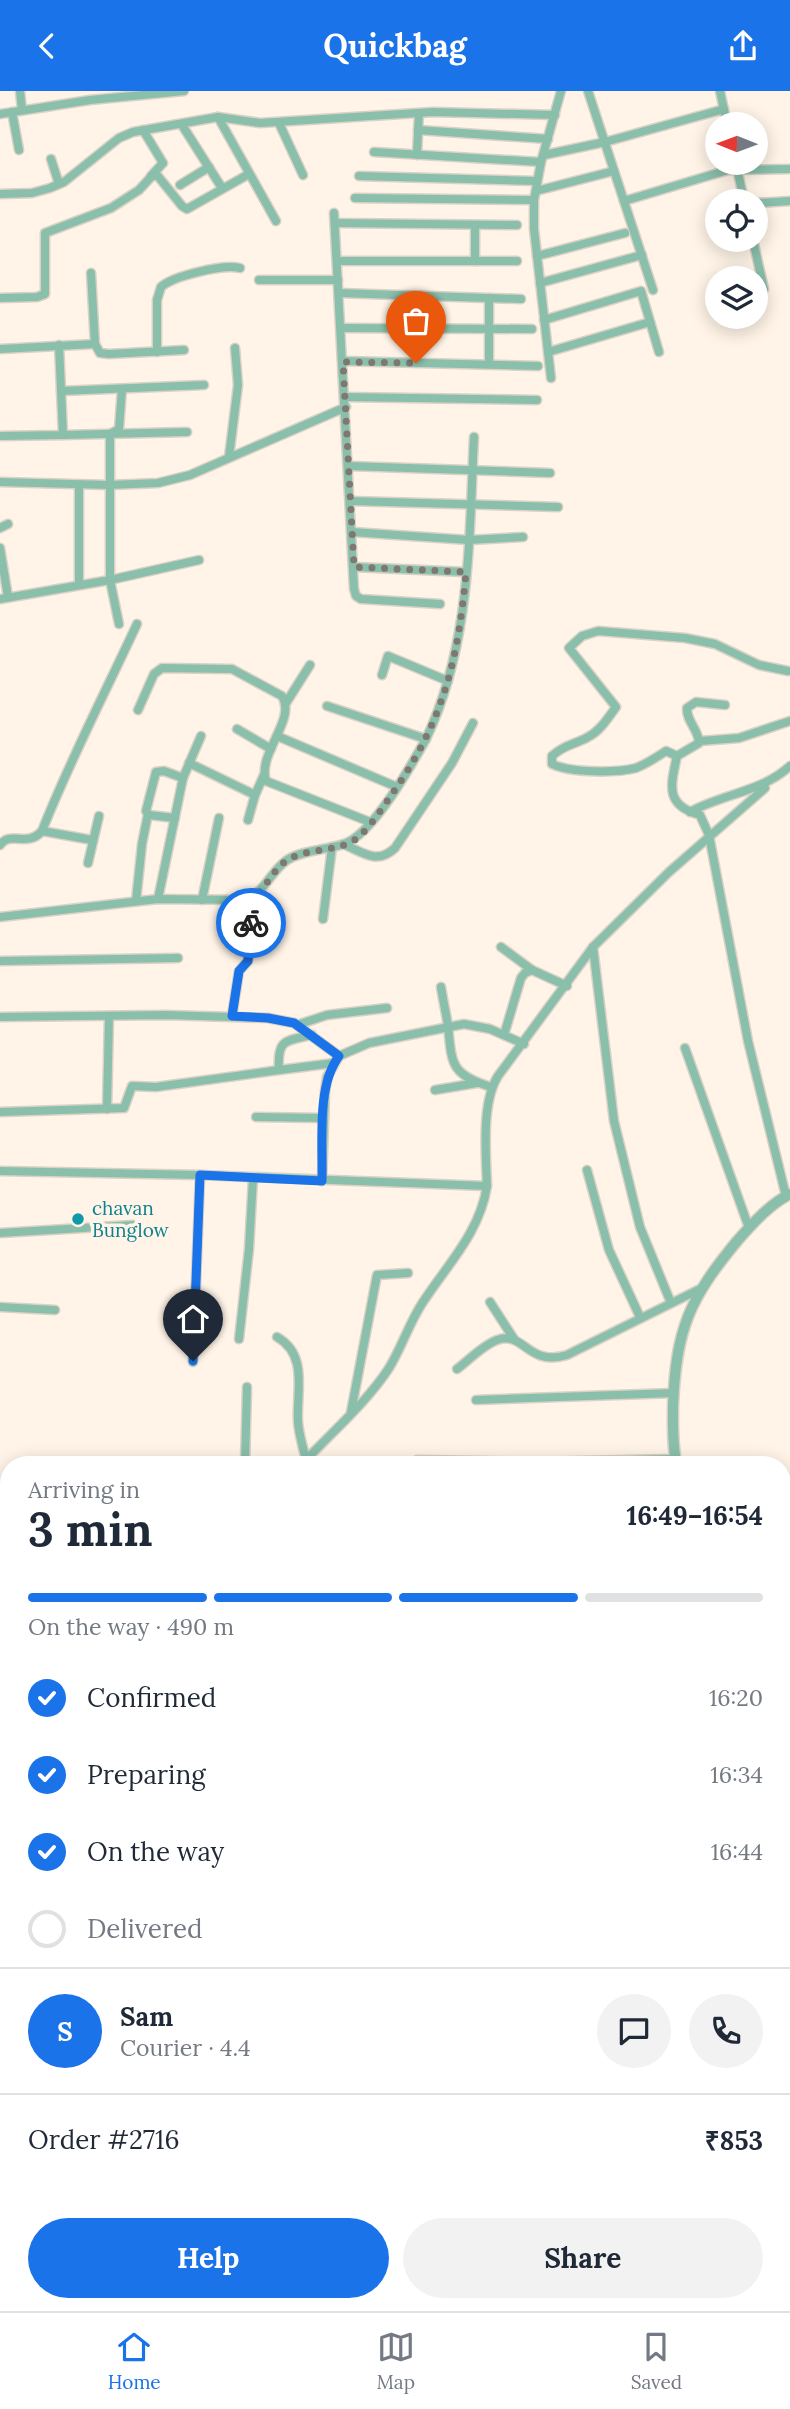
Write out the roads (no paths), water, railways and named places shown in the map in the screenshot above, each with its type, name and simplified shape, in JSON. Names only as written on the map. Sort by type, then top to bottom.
[{"type":"street","points":[[20,91],[22,110]]},
{"type":"street","points":[[0,114],[90,100],[184,91]]},
{"type":"street","points":[[551,378],[534,229],[535,196],[542,158],[561,91]]},
{"type":"street","points":[[588,91],[653,290]]},
{"type":"street","points":[[720,91],[725,112]]},
{"type":"street","points":[[374,152],[542,158],[724,109]]},
{"type":"street","points":[[12,112],[19,150]]},
{"type":"street","points":[[0,194],[32,193],[59,184],[119,138],[133,132],[218,117],[260,124],[419,113],[555,115]]},
{"type":"street","points":[[417,155],[419,113]]},
{"type":"street","points":[[218,117],[276,221]]},
{"type":"street","points":[[279,123],[303,175]]},
{"type":"street","points":[[182,125],[222,188]]},
{"type":"street","points":[[0,298],[37,297],[45,294],[45,233],[111,208],[139,190],[163,163],[143,130]]},
{"type":"street","points":[[418,130],[548,139]]},
{"type":"street","points":[[51,159],[59,184]]},
{"type":"street","points":[[180,185],[209,167]]},
{"type":"street","points":[[768,168],[790,169]]},
{"type":"street","points":[[355,198],[535,196],[614,171]]},
{"type":"street","points":[[151,177],[157,175],[187,209],[248,174]]},
{"type":"street","points":[[624,201],[710,175]]},
{"type":"street","points":[[359,176],[537,181]]},
{"type":"street","points":[[768,202],[790,201]]},
{"type":"street","points":[[439,604],[361,599],[356,596],[354,589],[334,218],[517,225]]},
{"type":"street","points":[[475,225],[475,261]]},
{"type":"street","points":[[537,256],[625,233]]},
{"type":"street","points":[[540,283],[642,255]]},
{"type":"street","points":[[337,261],[517,261]]},
{"type":"street","points":[[157,352],[157,300],[160,287],[171,281],[208,271],[233,266],[240,268]]},
{"type":"street","points":[[92,273],[97,349],[104,354],[184,350]]},
{"type":"street","points":[[259,280],[338,280]]},
{"type":"street","points":[[544,320],[640,291],[659,352]]},
{"type":"street","points":[[339,293],[521,299]]},
{"type":"street","points":[[489,298],[489,364]]},
{"type":"street","points":[[548,352],[650,322]]},
{"type":"street","points":[[341,328],[531,329]]},
{"type":"street","points":[[0,349],[95,344]]},
{"type":"street","points":[[59,345],[63,435]]},
{"type":"street","points":[[229,457],[238,385],[234,348]]},
{"type":"street","points":[[343,362],[538,366]]},
{"type":"street","points":[[61,391],[204,385]]},
{"type":"street","points":[[110,434],[119,429],[122,389]]},
{"type":"street","points":[[345,397],[537,400]]},
{"type":"street","points":[[0,482],[158,484],[190,475],[346,407]]},
{"type":"street","points":[[0,436],[187,432]]},
{"type":"street","points":[[110,434],[110,580],[119,624]]},
{"type":"street","points":[[0,917],[158,899],[248,899],[256,896],[288,859],[356,839],[397,787],[426,739],[438,715],[448,681],[456,648],[466,572],[474,437]]},
{"type":"street","points":[[349,466],[550,473]]},
{"type":"street","points":[[79,485],[79,585]]},
{"type":"street","points":[[350,501],[558,507]]},
{"type":"street","points":[[352,532],[469,540],[523,537]]},
{"type":"street","points":[[0,548],[4,598],[110,580],[199,560]]},
{"type":"street","points":[[354,567],[466,572]]},
{"type":"street","points":[[0,845],[4,839],[9,838],[36,838],[42,831],[82,736],[97,711],[137,624]]},
{"type":"street","points":[[677,756],[666,751],[635,768],[625,769],[587,771],[560,768],[552,764],[552,756],[563,746],[589,737],[606,722],[616,707],[569,648],[573,642],[598,631],[685,638],[715,644],[759,665],[788,671]]},
{"type":"street","points":[[382,675],[388,656],[448,681]]},
{"type":"street","points":[[310,665],[286,703],[277,736],[264,765],[266,781],[370,822]]},
{"type":"street","points":[[138,709],[154,674],[162,668],[171,667],[232,669],[282,696],[286,703]]},
{"type":"street","points":[[700,741],[687,716],[687,708],[696,702],[725,705]]},
{"type":"street","points":[[327,706],[426,739]]},
{"type":"street","points":[[676,1456],[676,1359],[690,1309],[720,1262],[749,1228],[788,1195],[745,1028],[709,835],[700,815],[690,812],[672,797],[670,787],[677,756],[700,741],[739,738],[790,721]]},
{"type":"street","points":[[343,844],[378,858],[386,856],[395,848],[452,763],[473,723]]},
{"type":"street","points":[[237,729],[271,750]]},
{"type":"street","points":[[158,899],[183,778],[201,736]]},
{"type":"street","points":[[277,736],[397,787]]},
{"type":"street","points":[[189,763],[254,795]]},
{"type":"street","points":[[690,812],[705,803],[778,777],[790,766]]},
{"type":"street","points":[[136,901],[148,814],[146,811],[156,772],[164,771],[183,778]]},
{"type":"street","points":[[248,820],[254,795],[264,775]]},
{"type":"street","points":[[310,1456],[387,1371],[414,1316],[467,1241],[484,1202],[487,1186],[488,1109],[491,1087],[593,947],[709,835],[765,788]]},
{"type":"street","points":[[148,814],[175,818]]},
{"type":"street","points":[[88,863],[99,816]]},
{"type":"street","points":[[202,900],[219,818]]},
{"type":"street","points":[[42,831],[92,840]]},
{"type":"street","points":[[323,919],[332,847]]},
{"type":"street","points":[[232,1016],[239,971],[248,961],[251,915],[248,899]]},
{"type":"street","points":[[501,947],[532,970],[567,986]]},
{"type":"street","points":[[593,947],[617,1133],[639,1227],[671,1303]]},
{"type":"street","points":[[0,961],[178,958]]},
{"type":"street","points":[[505,1035],[521,978],[532,970]]},
{"type":"street","points":[[441,987],[450,1054],[457,1069],[466,1078],[491,1087]]},
{"type":"street","points":[[297,1025],[327,1015],[387,1008]]},
{"type":"street","points":[[107,1109],[109,1016]]},
{"type":"street","points":[[0,1017],[268,1018],[297,1025],[312,1035],[337,1060]]},
{"type":"street","points":[[0,1112],[124,1108],[132,1086],[156,1087],[337,1060],[369,1043],[448,1026],[478,1026],[524,1044]]},
{"type":"street","points":[[279,1070],[278,1048],[282,1044],[312,1035]]},
{"type":"street","points":[[685,1048],[749,1228]]},
{"type":"street","points":[[322,1181],[327,1077],[337,1060]]},
{"type":"street","points":[[435,1090],[477,1083]]},
{"type":"street","points":[[256,1117],[324,1118]]},
{"type":"street","points":[[587,1170],[609,1250],[640,1317]]},
{"type":"street","points":[[0,1171],[200,1175],[487,1186]]},
{"type":"street","points":[[193,1361],[200,1175]]},
{"type":"street","points":[[239,1339],[249,1249],[253,1178]]},
{"type":"street","points":[[0,1233],[133,1225]]},
{"type":"street","points":[[351,1412],[377,1275],[408,1273]]},
{"type":"street","points":[[490,1302],[514,1339],[535,1355],[555,1358],[702,1288]]},
{"type":"street","points":[[0,1307],[55,1310]]},
{"type":"street","points":[[195,1329],[210,1329]]},
{"type":"street","points":[[277,1338],[287,1343],[300,1376],[298,1419],[303,1456]]},
{"type":"street","points":[[457,1369],[494,1341],[514,1339]]},
{"type":"street","points":[[245,1456],[247,1387]]},
{"type":"street","points":[[476,1400],[674,1393]]},
{"type":"place","name":"chavan Bunglow","points":[[78,1219]]}]
